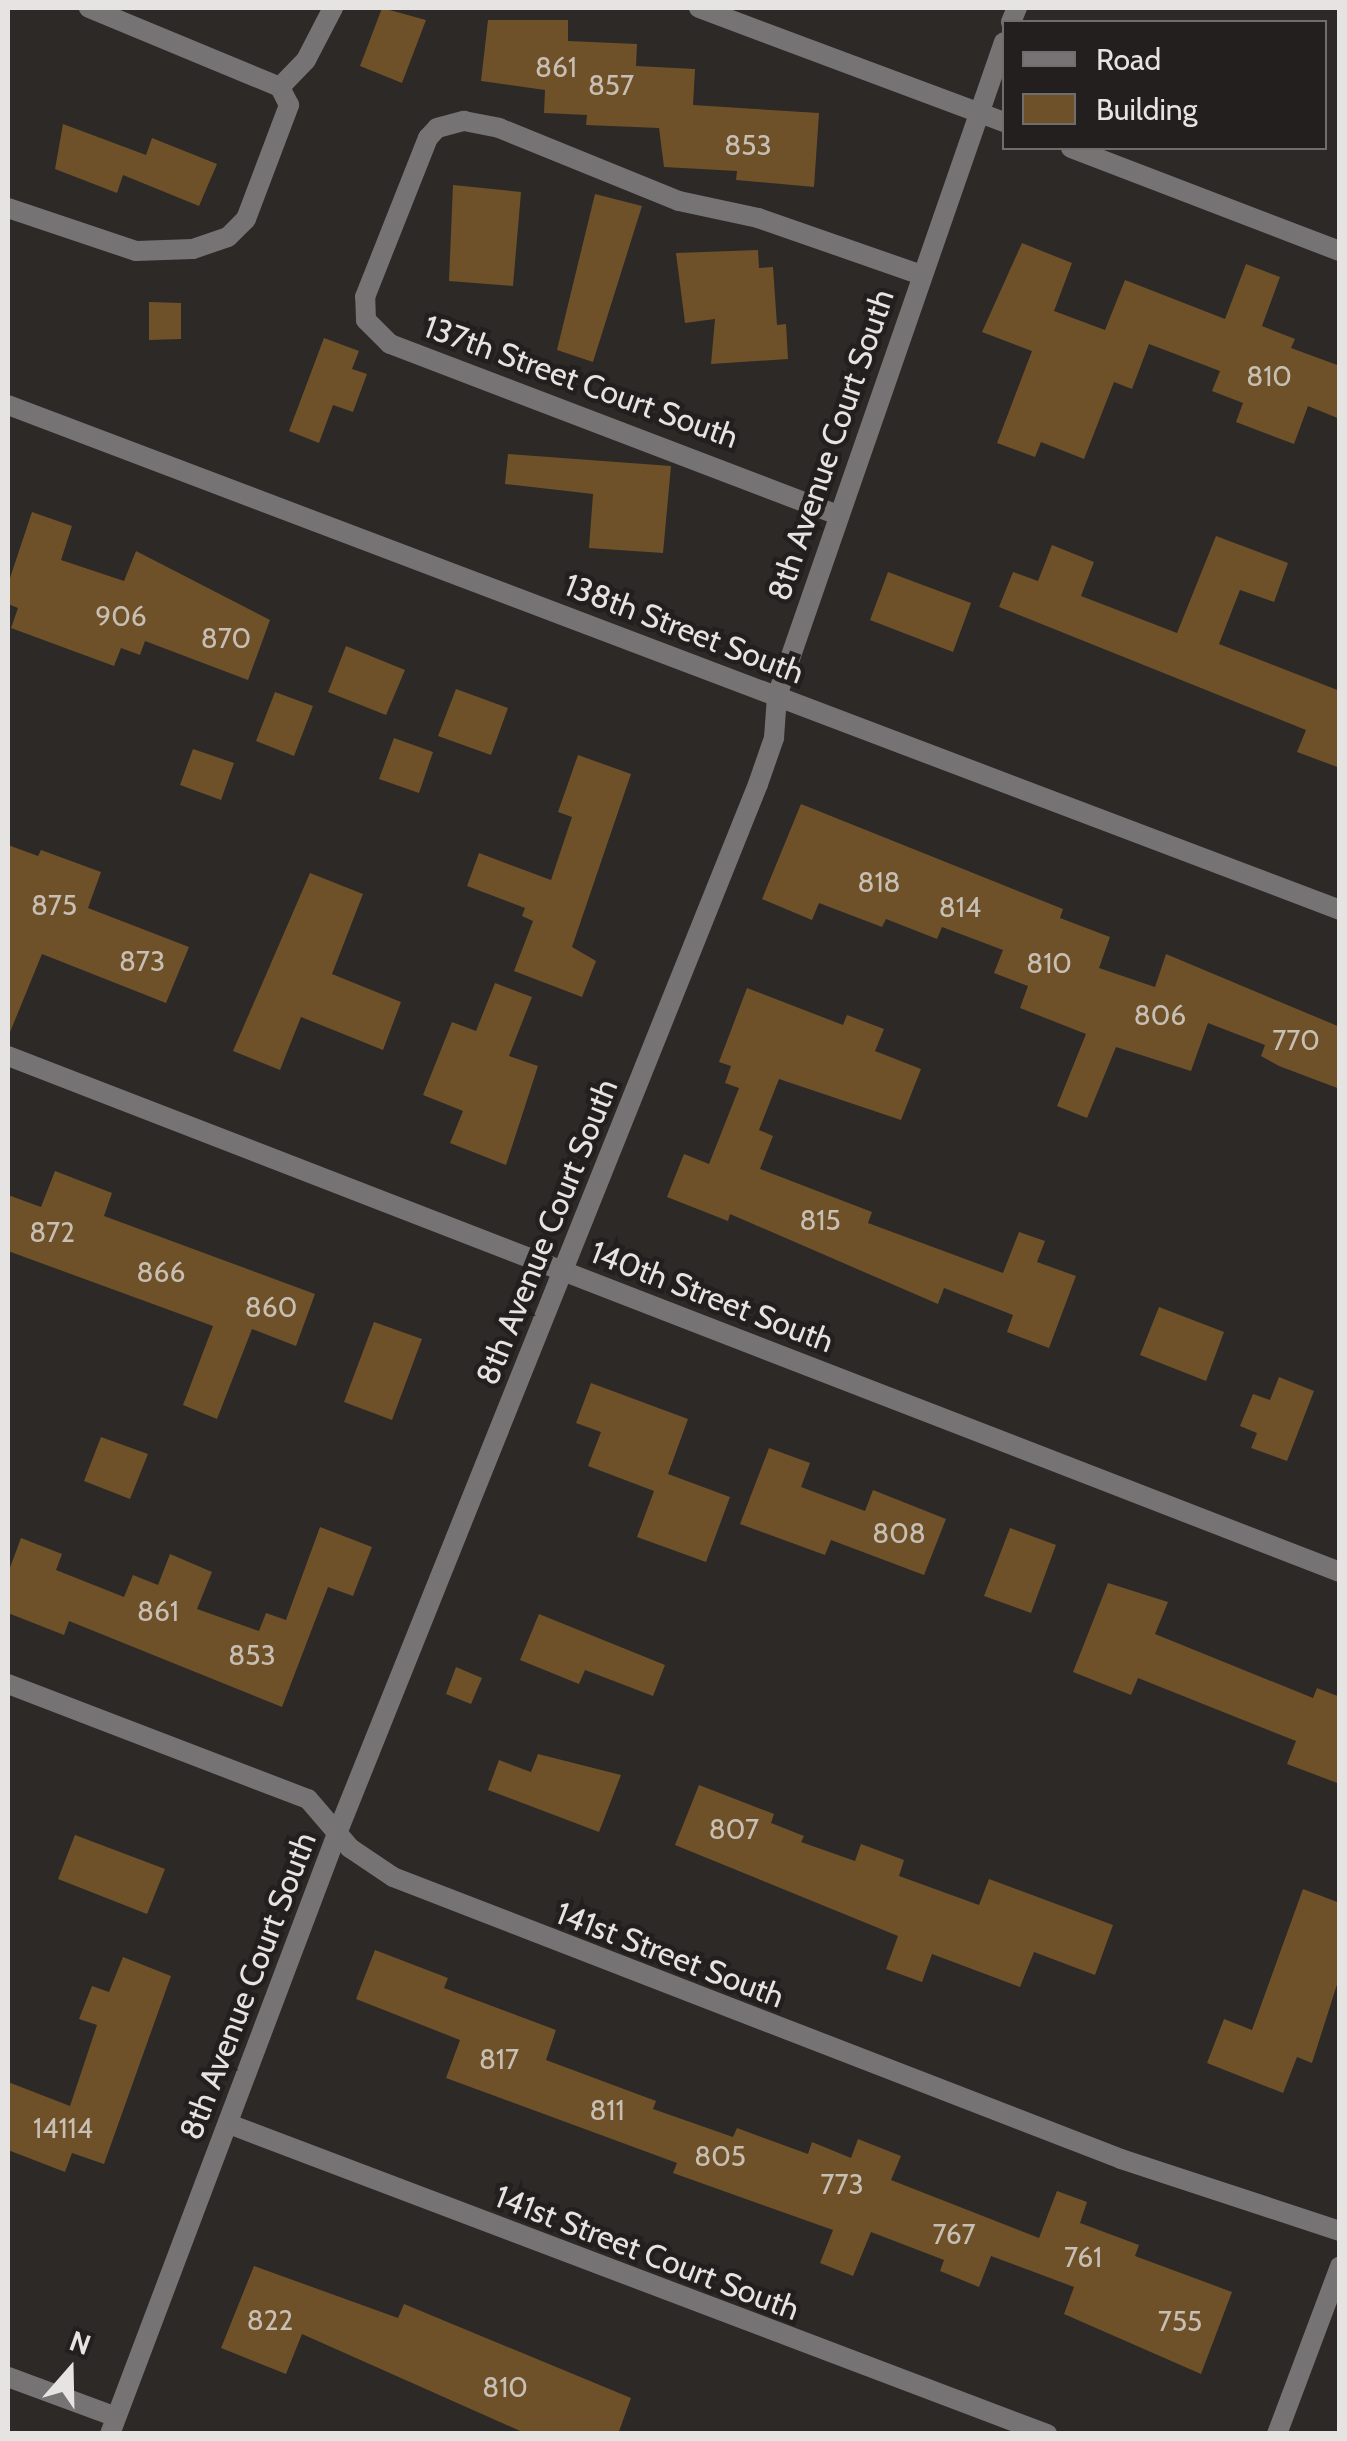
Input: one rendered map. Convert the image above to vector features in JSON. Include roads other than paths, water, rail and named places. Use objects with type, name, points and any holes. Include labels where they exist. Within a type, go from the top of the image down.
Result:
[{"type":"street","points":[[8,208],[136,251],[172,252],[228,237],[246,218],[279,137],[289,105],[280,87],[89,8]]},
{"type":"street","points":[[280,87],[306,60],[333,8]]},
{"type":"street","points":[[699,8],[1002,121]]},
{"type":"street","name":"8th Avenue Court South","points":[[113,2425],[338,1831],[758,784],[774,738],[776,696],[1002,48]]},
{"type":"street","name":"137th Street Court South","points":[[838,515],[390,344],[366,320],[365,297],[428,138],[437,128],[464,121],[499,128],[680,200],[758,218],[922,275]]},
{"type":"street","points":[[1077,150],[1340,251]]},
{"type":"street","name":"138th Street South","points":[[8,405],[1340,910]]},
{"type":"street","name":"140th Street South","points":[[8,1056],[1340,1572]]},
{"type":"street","name":"141st Street South","points":[[8,1684],[259,1776],[308,1799],[350,1848],[392,1877],[1121,2159],[1340,2231]]},
{"type":"street","name":"141st Street Court South","points":[[229,2124],[1047,2434]]},
{"type":"street","points":[[1277,2434],[1340,2266]]},
{"type":"street","points":[[8,2378],[113,2425]]}]
